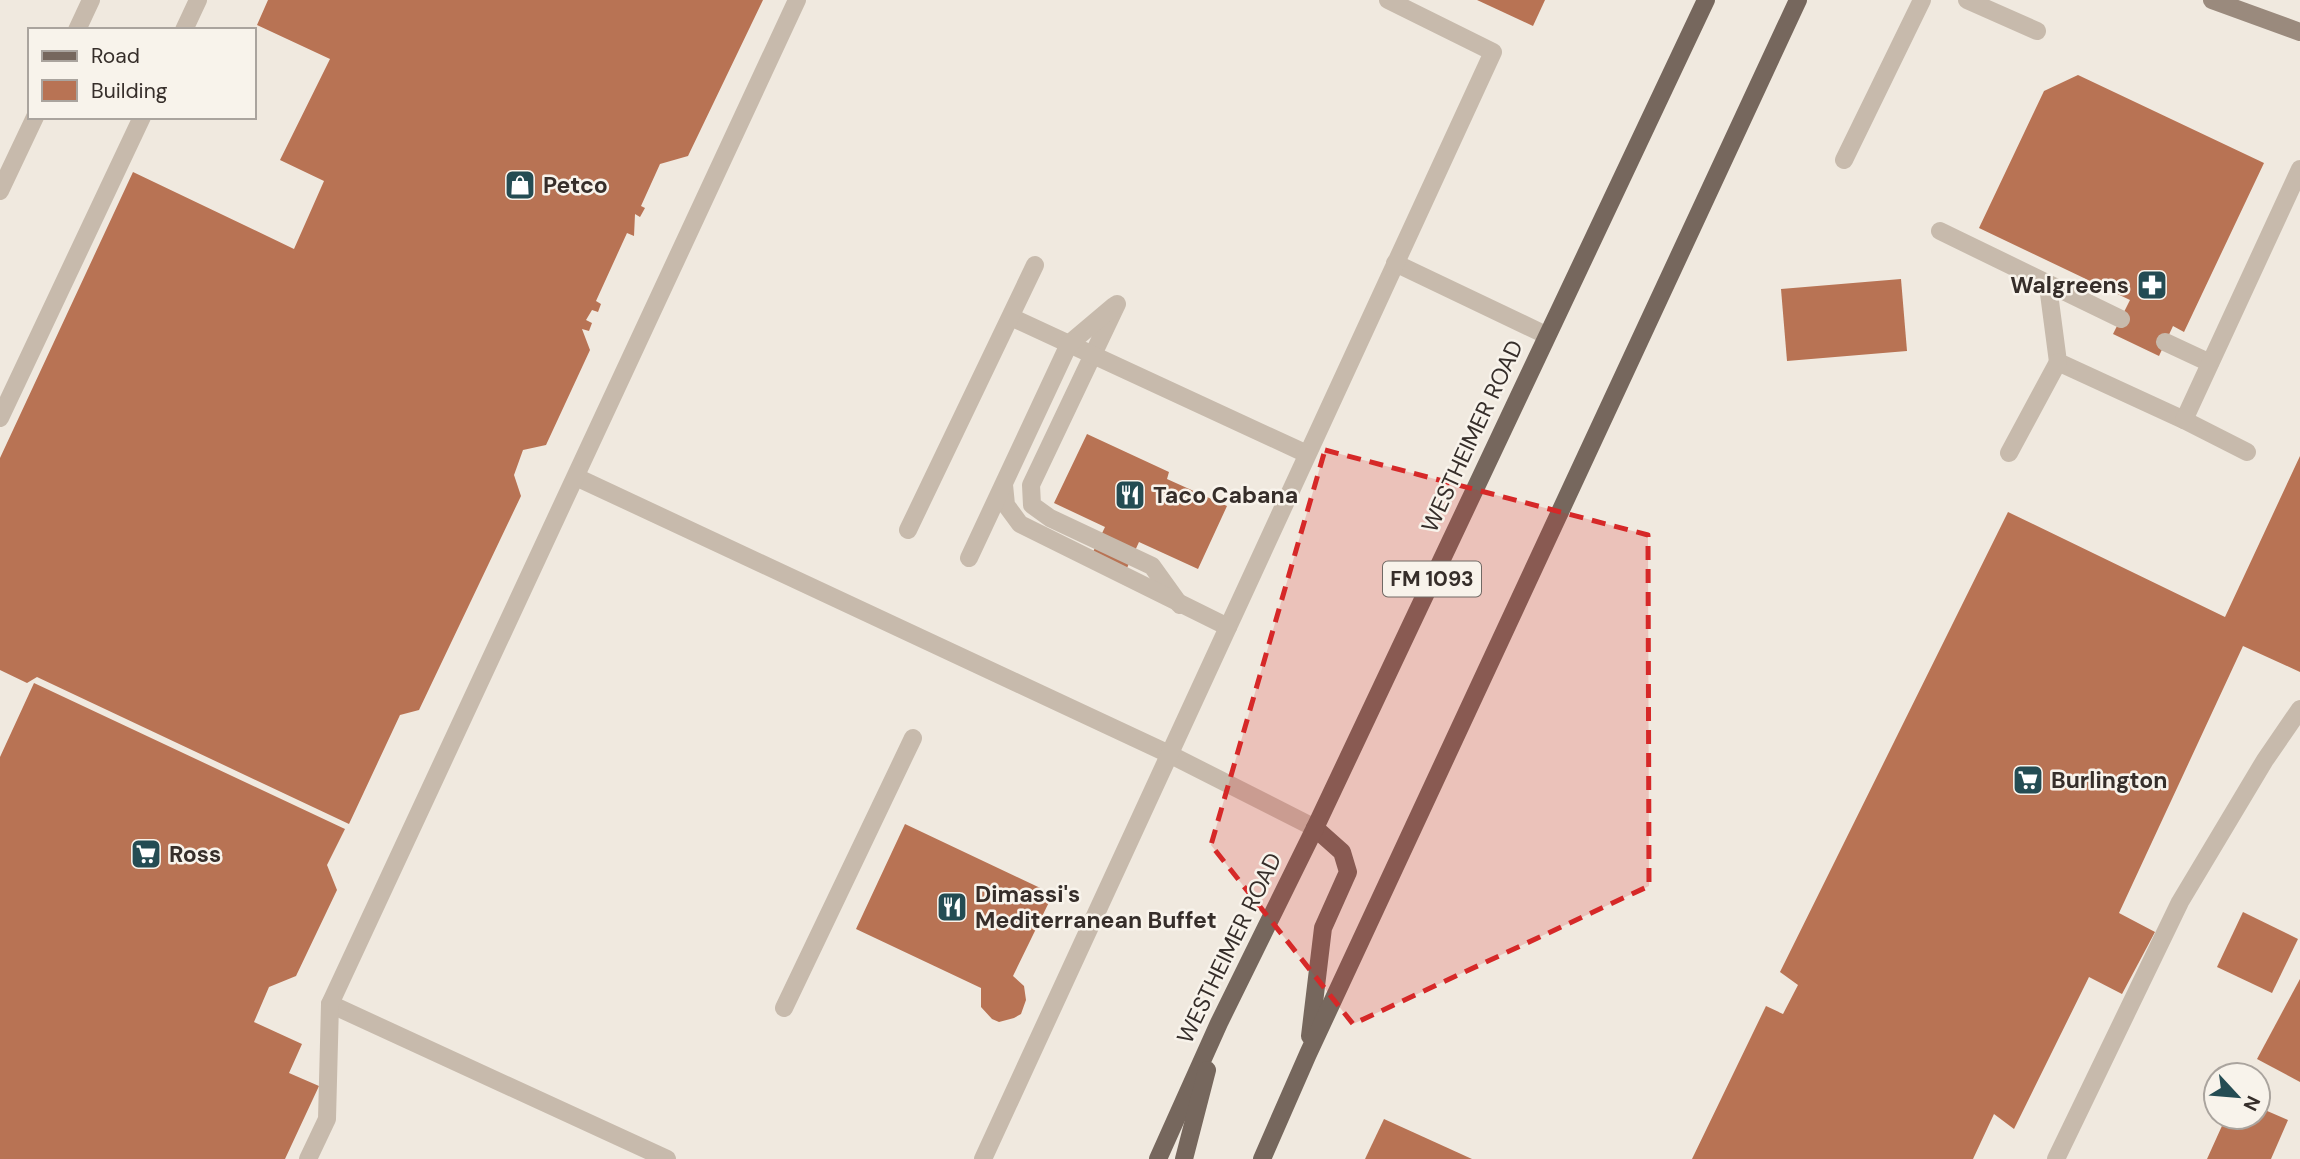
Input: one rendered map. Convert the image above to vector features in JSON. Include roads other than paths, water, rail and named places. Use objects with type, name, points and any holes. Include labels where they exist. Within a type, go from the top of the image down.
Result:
[{"type":"main road","name":"WESTHEIMER ROAD","points":[[1158,1159],[1219,1023],[1315,828],[1706,0]]},
{"type":"main road","points":[[1262,1159],[1308,1054],[1798,0]]},
{"type":"main road","points":[[2212,0],[2300,33]]},
{"type":"main road","points":[[1308,1054],[1323,928],[1348,873],[1342,852],[1315,828]]},
{"type":"main road","points":[[1184,1159],[1219,1023]]},
{"type":"lane","points":[[78,28],[91,0]]},
{"type":"lane","points":[[185,28],[198,0]]},
{"type":"lane","points":[[308,1159],[327,1119],[331,1004],[797,0]]},
{"type":"lane","points":[[983,1159],[1493,52],[1388,0]]},
{"type":"lane","points":[[1844,160],[1923,0]]},
{"type":"lane","points":[[1967,0],[2037,32]]},
{"type":"lane","points":[[0,191],[34,119]]},
{"type":"lane","points":[[0,418],[141,119]]},
{"type":"lane","points":[[2184,420],[2300,169]]},
{"type":"lane","points":[[1940,231],[2048,286],[2121,319]]},
{"type":"lane","points":[[1395,263],[1546,335]]},
{"type":"lane","points":[[908,530],[1035,265]]},
{"type":"lane","points":[[2009,453],[2058,362],[2048,286]]},
{"type":"lane","points":[[969,558],[1069,344],[1117,304],[1031,485],[1032,505],[1050,518],[1152,566],[1180,606]]},
{"type":"lane","points":[[1011,317],[1307,454]]},
{"type":"lane","points":[[2165,342],[2210,363]]},
{"type":"lane","points":[[2058,362],[2247,452]]},
{"type":"lane","points":[[576,477],[1169,754],[1315,828]]},
{"type":"lane","points":[[1005,481],[1006,505],[1020,524],[1180,606],[1228,627]]},
{"type":"lane","points":[[2056,1159],[2180,902],[2265,760],[2300,709]]},
{"type":"lane","points":[[784,1008],[914,738]]},
{"type":"lane","points":[[331,1004],[667,1159]]},
{"type":"place","name":"Petco","points":[[520,185]]},
{"type":"place","name":"Walgreens","points":[[2152,285]]},
{"type":"place","name":"Taco Cabana","points":[[1130,495]]},
{"type":"place","name":"Burlington","points":[[2028,780]]},
{"type":"place","name":"Ross","points":[[146,854]]},
{"type":"place","name":"Dimassi's Mediterranean Buffet","points":[[952,907]]}]
